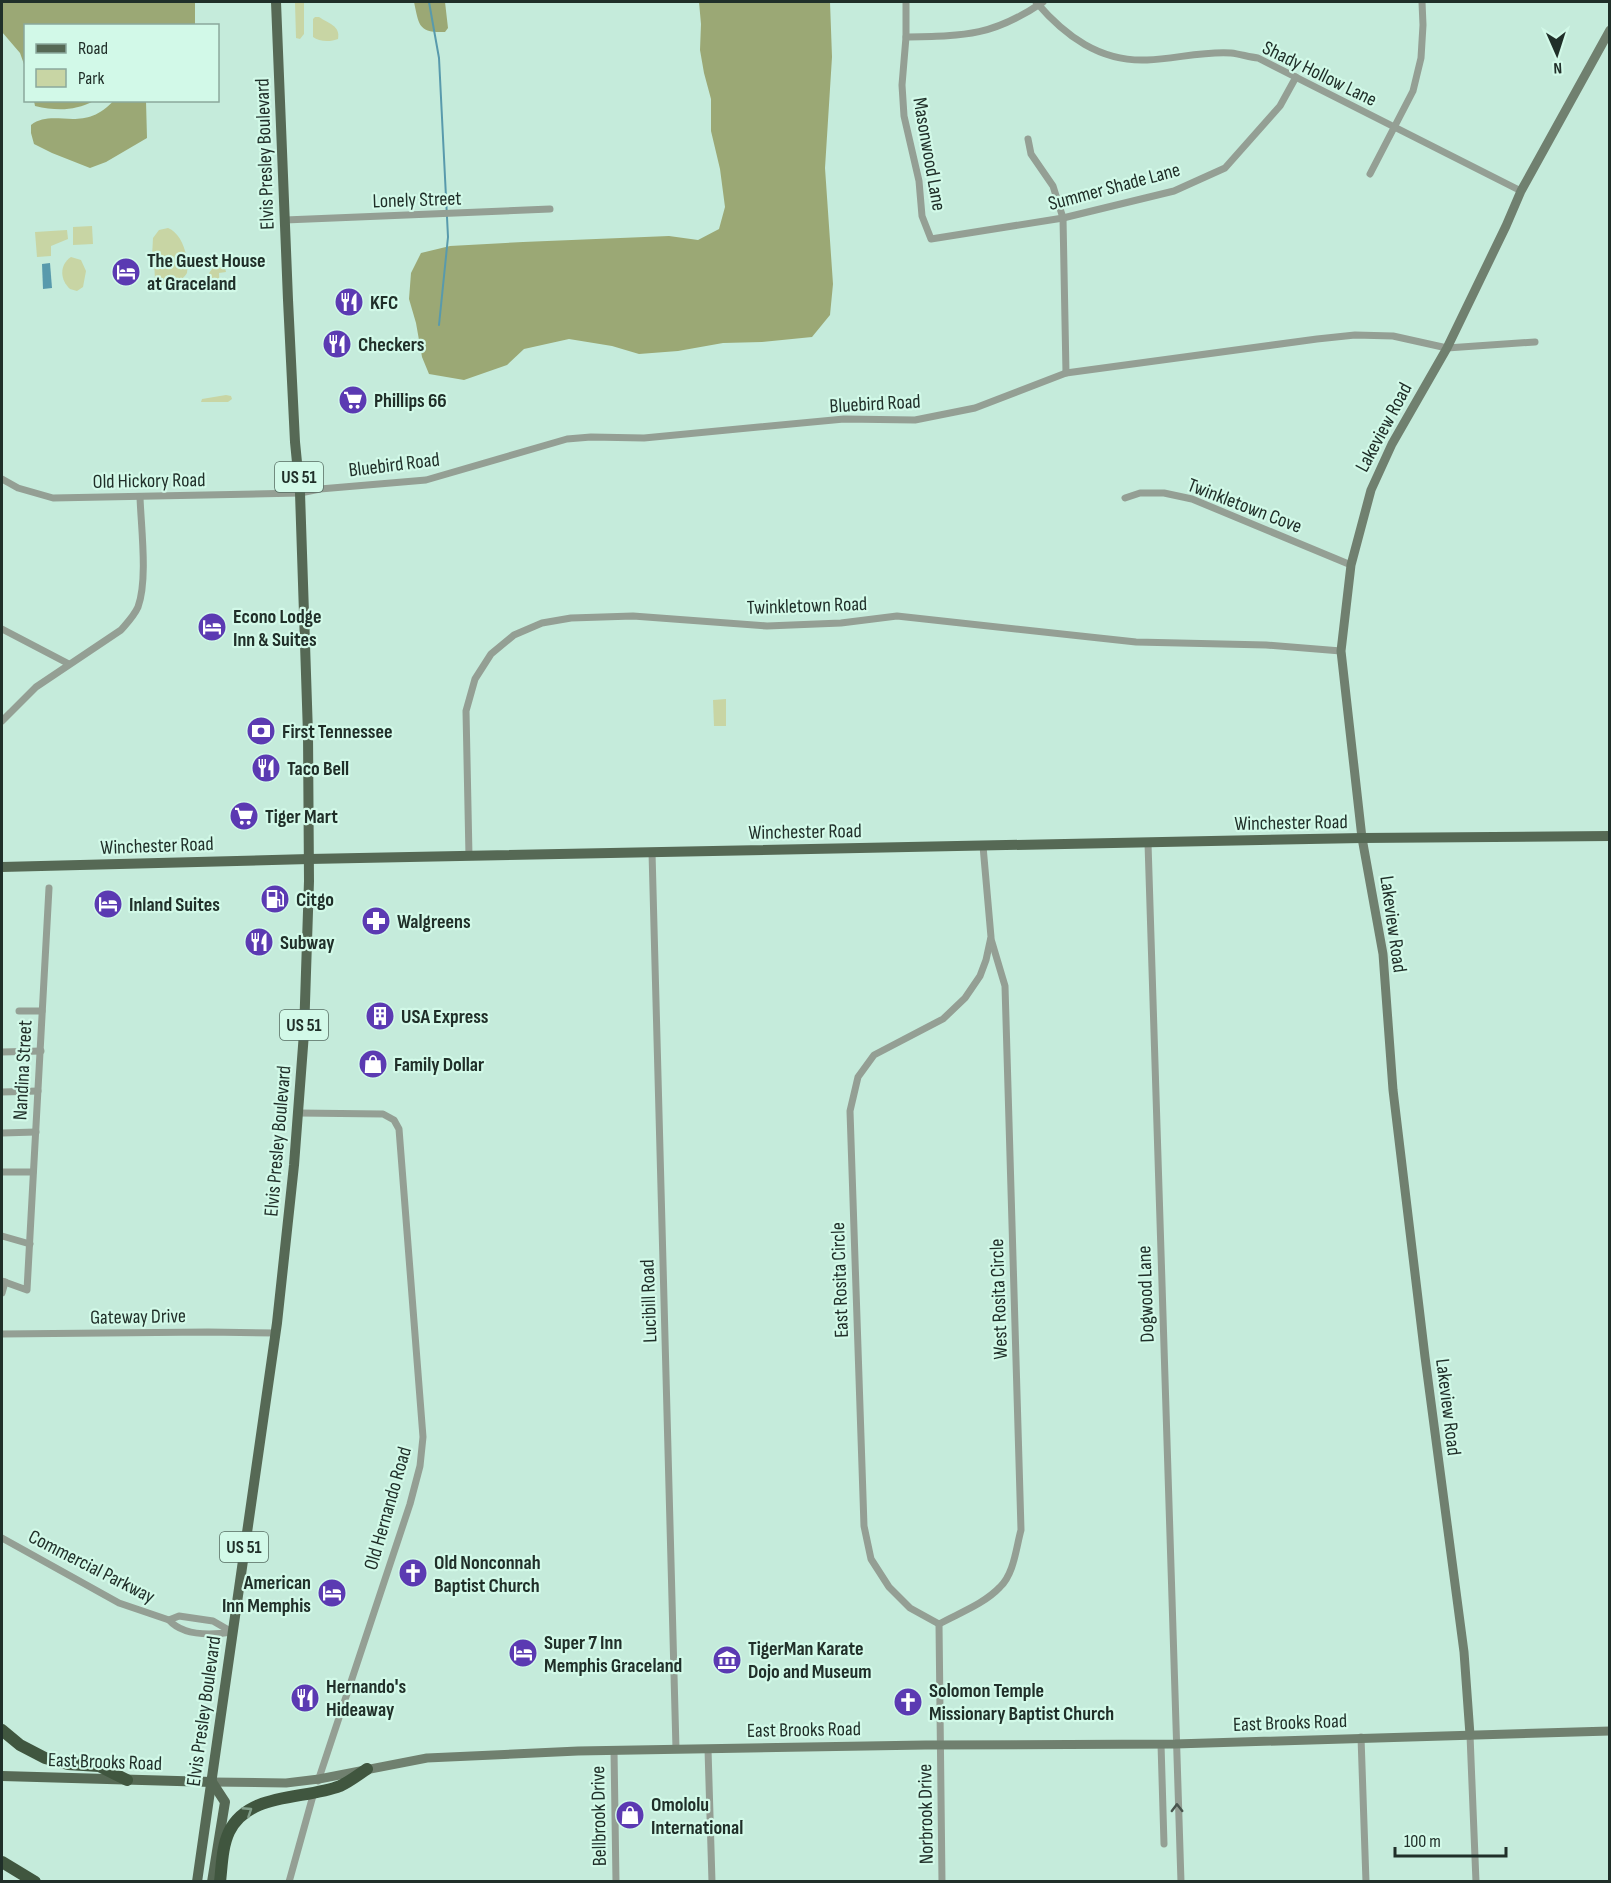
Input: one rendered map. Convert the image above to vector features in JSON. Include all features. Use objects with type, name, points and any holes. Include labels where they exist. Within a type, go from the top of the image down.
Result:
[{"type":"highway","points":[[2,1730],[20,1745],[45,1758],[68,1764],[99,1766],[127,1780]]},
{"type":"highway","points":[[220,1881],[226,1840],[240,1816],[257,1806],[339,1786],[367,1769]]},
{"type":"highway","points":[[2,1862],[35,1881]]},
{"type":"main road","name":"Elvis Presley Boulevard","points":[[197,1881],[275,1333],[298,1113],[304,1023],[309,859],[308,737],[300,493],[292,382],[276,2]]},
{"type":"main road","name":"Winchester Road","points":[[2,867],[1362,838],[1610,836]]},
{"type":"main road","name":"East Brooks Road","points":[[2,1776],[212,1782]]},
{"type":"main road","points":[[212,1782],[225,1802],[212,1881]]},
{"type":"street","name":"Masonwood Lane","points":[[906,2],[902,85],[904,116],[920,181],[922,216],[931,239]]},
{"type":"street","points":[[1370,174],[1413,91],[1420,57],[1423,25],[1422,2]]},
{"type":"street","points":[[906,37],[969,35],[996,29],[1040,3]]},
{"type":"street","name":"Shady Hollow Lane","points":[[1040,3],[1066,34],[1102,52],[1123,58],[1145,60],[1232,53],[1258,58],[1521,191]]},
{"type":"street","name":"Lakeview Road","points":[[1476,1881],[1464,1652],[1426,1368],[1393,1090],[1383,954],[1362,838],[1341,651],[1351,565],[1371,490],[1392,444],[1448,348],[1521,191],[1610,30]]},
{"type":"street","name":"Summer Shade Lane","points":[[931,239],[1063,218],[1174,191],[1225,168],[1280,106],[1296,77]]},
{"type":"street","points":[[1028,139],[1031,154],[1053,186],[1063,218],[1066,373]]},
{"type":"street","name":"Lonely Street","points":[[285,220],[550,209]]},
{"type":"street","name":"Bluebird Road","points":[[300,493],[320,489],[426,480],[567,439],[644,438],[844,419],[915,420],[975,408],[1066,373],[1355,335],[1393,336],[1448,348],[1535,342]]},
{"type":"street","name":"Old Hickory Road","points":[[2,479],[18,488],[53,498],[300,493]]},
{"type":"street","name":"Twinkletown Cove","points":[[1125,498],[1140,494],[1164,493],[1192,499],[1351,565]]},
{"type":"street","points":[[2,721],[36,687],[121,630],[137,608],[143,582],[140,497]]},
{"type":"street","name":"Twinkletown Road","points":[[469,856],[466,711],[475,679],[491,654],[514,635],[542,623],[571,618],[633,616],[767,626],[841,623],[897,616],[1136,642],[1266,645],[1341,651]]},
{"type":"street","points":[[2,629],[69,664]]},
{"type":"street","name":"Dogwood Lane","points":[[1148,843],[1181,1881]]},
{"type":"street","name":"East Rosita Circle","points":[[939,1624],[910,1608],[889,1587],[871,1560],[864,1526],[850,1111],[858,1077],[874,1054],[943,1019],[965,998],[980,976],[991,937],[983,846]]},
{"type":"street","name":"Lucibill Road","points":[[652,852],[676,1749]]},
{"type":"street","name":"Nandina Street","points":[[3,1281],[27,1290],[48,888]]},
{"type":"street","name":"West Rosita Circle","points":[[939,1624],[983,1600],[1001,1587],[1011,1569],[1021,1530],[1005,986],[991,937]]},
{"type":"street","points":[[19,1011],[42,1011]]},
{"type":"street","points":[[2,1052],[40,1051]]},
{"type":"street","points":[[2,1092],[38,1091]]},
{"type":"street","name":"Old Hernando Road","points":[[289,1881],[313,1793],[410,1504],[420,1466],[423,1437],[399,1129],[394,1120],[383,1114],[298,1113]]},
{"type":"street","points":[[2,1133],[36,1132]]},
{"type":"street","points":[[2,1172],[33,1172]]},
{"type":"street","points":[[2,1236],[30,1245]]},
{"type":"street","points":[[2,1293],[3,1281]]},
{"type":"street","name":"Gateway Drive","points":[[2,1334],[275,1333]]},
{"type":"street","name":"Commercial Parkway","points":[[2,1538],[119,1603],[169,1620],[176,1628],[215,1635],[232,1632]]},
{"type":"street","name":"Commercial Parkway","points":[[169,1620],[179,1616],[213,1621],[232,1632]]},
{"type":"street","points":[[939,1624],[940,1745]]},
{"type":"street","name":"East Brooks Road","points":[[212,1782],[286,1783],[319,1779],[414,1759],[614,1750],[1175,1744],[1610,1731]]},
{"type":"street","points":[[1361,1737],[1366,1881]]},
{"type":"street","points":[[1161,1744],[1164,1844]]},
{"type":"street","name":"Norbrook Drive","points":[[940,1745],[942,1881]]},
{"type":"street","points":[[708,1749],[712,1881]]},
{"type":"street","name":"Bellbrook Drive","points":[[614,1750],[616,1881]]},
{"type":"street","points":[[1161,1771],[1177,1770]]},
{"type":"green space","points":[[2,2],[195,2],[195,24],[24,24],[24,64],[20,53],[2,32]]},
{"type":"green space","points":[[295,2],[304,2],[304,34],[300,39],[296,38]]},
{"type":"green space","points":[[414,2],[445,2],[448,28],[445,32],[429,31],[421,26]]},
{"type":"green space","points":[[699,2],[830,2],[832,57],[825,168],[833,284],[830,315],[812,337],[723,343],[678,351],[639,354],[612,346],[569,339],[524,349],[507,365],[464,380],[429,374],[422,357],[409,299],[411,273],[421,253],[450,246],[523,242],[669,236],[698,240],[719,229],[725,207],[720,169],[711,131],[711,99],[700,50]]},
{"type":"green space","points":[[315,17],[319,17],[336,28],[338,39],[325,41],[313,37]]},
{"type":"green space","points":[[34,102],[92,102],[79,107],[58,109],[35,106]]},
{"type":"green space","points":[[112,102],[146,102],[147,138],[106,162],[90,168],[34,144],[31,125],[40,120],[81,119],[103,110]]},
{"type":"green space","points":[[92,226],[93,244],[73,245],[73,227]]},
{"type":"green space","points":[[168,228],[178,235],[184,247],[187,273],[177,281],[156,285],[153,282],[155,281],[154,258],[152,257],[153,238],[159,230]]},
{"type":"green space","points":[[67,230],[68,239],[51,246],[51,256],[37,257],[35,232]]},
{"type":"green space","points":[[71,257],[81,260],[86,271],[83,287],[77,291],[70,289],[62,273],[64,264]]},
{"type":"green space","points":[[221,264],[226,272],[219,273],[220,291],[211,292],[207,285],[208,274],[216,265]]},
{"type":"green space","points":[[231,396],[232,399],[228,402],[201,402],[202,399]]},
{"type":"green space","points":[[726,699],[726,726],[714,726],[713,700]]},
{"type":"water","points":[[50,263],[52,288],[43,289],[42,264]]},
{"type":"waterway","points":[[429,2],[439,58],[448,237],[439,325]]},
{"type":"place","name":"The Guest House at Graceland","points":[[126,272]]},
{"type":"place","name":"KFC","points":[[349,302]]},
{"type":"place","name":"Checkers","points":[[337,344]]},
{"type":"place","name":"Phillips 66","points":[[353,400]]},
{"type":"place","name":"Econo Lodge Inn & Suites","points":[[212,627]]},
{"type":"place","name":"First Tennessee","points":[[261,731]]},
{"type":"place","name":"Taco Bell","points":[[266,768]]},
{"type":"place","name":"Tiger Mart","points":[[244,816]]},
{"type":"place","name":"Citgo","points":[[275,899]]},
{"type":"place","name":"Inland Suites","points":[[108,904]]},
{"type":"place","name":"Walgreens","points":[[376,921]]},
{"type":"place","name":"Subway","points":[[259,942]]},
{"type":"place","name":"USA Express","points":[[380,1016]]},
{"type":"place","name":"Family Dollar","points":[[373,1064]]},
{"type":"place","name":"Old Nonconnah Baptist Church","points":[[413,1573]]},
{"type":"place","name":"American Inn Memphis","points":[[332,1593]]},
{"type":"place","name":"Super 7 Inn Memphis Graceland","points":[[523,1653]]},
{"type":"place","name":"TigerMan Karate Dojo and Museum","points":[[727,1660]]},
{"type":"place","name":"Hernando's Hideaway","points":[[305,1698]]},
{"type":"place","name":"Solomon Temple Missionary Baptist Church","points":[[908,1702]]},
{"type":"place","name":"Omololu International","points":[[630,1815]]}]
